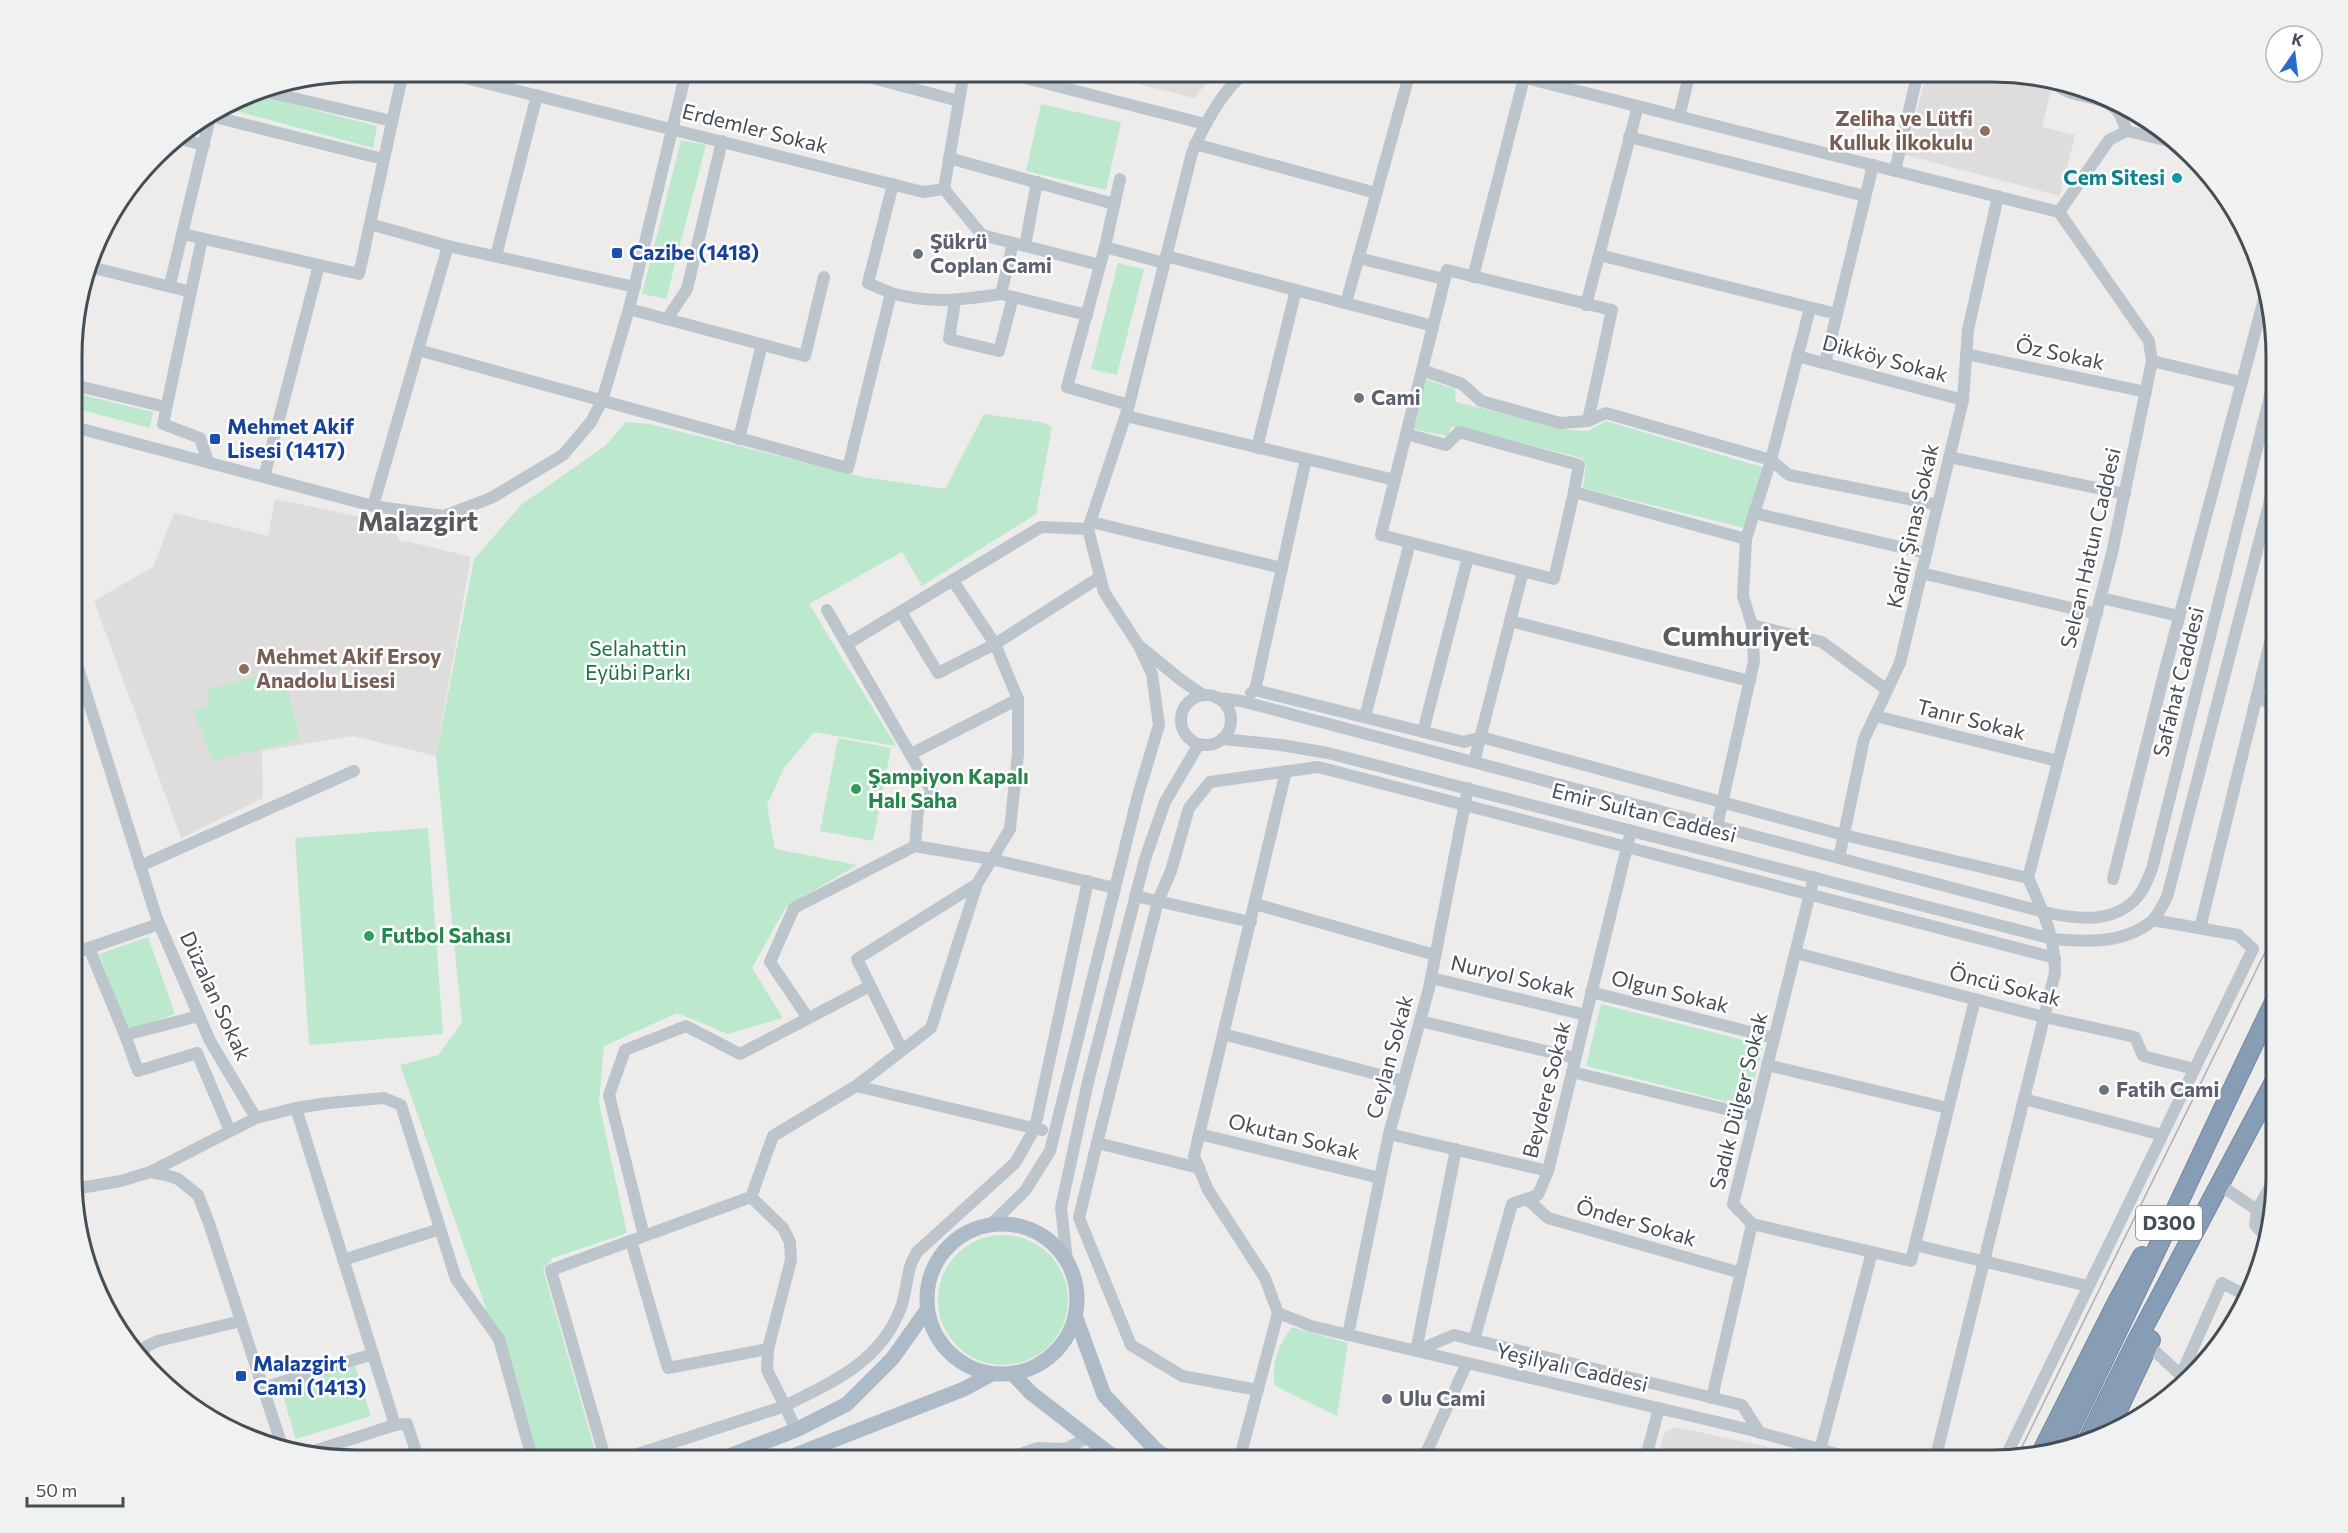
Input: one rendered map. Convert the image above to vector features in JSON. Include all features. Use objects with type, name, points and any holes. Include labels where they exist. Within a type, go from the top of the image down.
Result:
[{"type":"highway","name":"D300","points":[[2064,1441],[2124,1322],[2187,1183],[2266,1019]]},
{"type":"highway","name":"D300","points":[[2092,1432],[2266,1097]]},
{"type":"highway","points":[[2045,1445],[2116,1302],[2187,1183]]},
{"type":"highway","points":[[2112,1423],[2167,1299],[2174,1270]]},
{"type":"main road","points":[[991,1224],[1013,1224],[1034,1231],[1053,1243],[1067,1260],[1075,1278],[1078,1298],[1076,1318],[1067,1338],[1053,1355],[1035,1368],[1013,1374],[992,1374],[973,1369],[956,1359],[942,1346],[932,1329],[927,1310],[927,1286],[934,1264],[949,1245],[968,1231],[991,1224]]},
{"type":"main road","points":[[744,1450],[796,1430],[847,1404],[892,1359],[927,1310]]},
{"type":"main road","points":[[1076,1318],[1104,1395],[1156,1450]]},
{"type":"main road","points":[[808,1450],[964,1389],[992,1374]]},
{"type":"main road","points":[[1013,1374],[1031,1393],[1105,1450]]},
{"type":"street","points":[[183,234],[358,274],[401,82]]},
{"type":"street","name":"Erdemler Sokak","points":[[501,82],[537,95],[923,192],[944,189]]},
{"type":"street","points":[[82,429],[373,506],[444,516],[491,498],[563,456],[591,422],[602,401],[635,287],[684,82]]},
{"type":"street","points":[[904,82],[959,101]]},
{"type":"street","points":[[962,82],[944,189],[982,236],[1100,265]]},
{"type":"street","points":[[1041,82],[1205,124]]},
{"type":"street","points":[[991,1224],[1025,1191],[1050,1150],[1115,888],[1159,725],[1152,674],[1139,646],[1104,591],[1090,526],[1128,411],[1196,144],[1219,102],[1238,82]]},
{"type":"street","points":[[1346,303],[1407,82]]},
{"type":"street","points":[[1473,277],[1523,82]]},
{"type":"street","points":[[1540,82],[2059,212],[2109,140],[2127,130],[2156,138]]},
{"type":"street","points":[[1679,117],[1688,82]]},
{"type":"street","points":[[1895,171],[1916,82]]},
{"type":"street","points":[[277,94],[392,121]]},
{"type":"street","points":[[496,256],[537,95]]},
{"type":"street","points":[[1586,305],[1638,106]]},
{"type":"street","points":[[2119,114],[2127,130]]},
{"type":"street","points":[[219,119],[383,159]]},
{"type":"street","points":[[170,285],[209,126]]},
{"type":"street","points":[[1629,137],[1865,196]]},
{"type":"street","points":[[188,141],[204,145]]},
{"type":"street","points":[[667,319],[687,290],[722,141]]},
{"type":"street","points":[[1196,144],[1376,193]]},
{"type":"street","points":[[949,158],[1114,204]]},
{"type":"street","points":[[1825,363],[1873,165]]},
{"type":"street","points":[[1120,179],[1105,247],[1067,387],[1128,411],[1257,447],[1395,480]]},
{"type":"street","points":[[955,301],[949,339],[999,351],[1007,296],[1019,244],[1038,182]]},
{"type":"street","points":[[893,184],[868,283],[915,300],[955,301],[1007,296],[1087,315]]},
{"type":"street","name":"Kadir Şinas Sokak","points":[[1839,858],[1864,739],[1900,663],[1938,505],[1963,400],[1968,330],[1998,196]]},
{"type":"street","name":"Selcan Hatun Caddesi","points":[[2028,878],[2101,598],[2152,361],[2149,341],[2059,212]]},
{"type":"street","points":[[370,224],[448,246],[635,287]]},
{"type":"street","points":[[202,239],[163,424],[201,438],[208,462]]},
{"type":"street","points":[[373,506],[448,246]]},
{"type":"street","points":[[1105,247],[1296,290],[1433,326]]},
{"type":"street","points":[[1599,255],[1837,314]]},
{"type":"street","points":[[1358,258],[1444,279]]},
{"type":"street","points":[[264,477],[319,265]]},
{"type":"street","points":[[97,269],[191,292]]},
{"type":"street","points":[[1406,434],[1446,445],[1459,432],[1580,465],[1554,579],[1381,535],[1444,279],[1447,270],[1612,310],[1588,421]]},
{"type":"street","points":[[629,309],[806,356],[824,277]]},
{"type":"street","points":[[1257,447],[1296,290]]},
{"type":"street","points":[[418,351],[848,468],[891,293]]},
{"type":"street","points":[[1717,826],[1754,661],[1752,625],[1743,596],[1746,539],[1771,460],[1810,308]]},
{"type":"street","points":[[2113,879],[2261,309]]},
{"type":"street","points":[[739,439],[762,344]]},
{"type":"street","name":"Öz Sokak","points":[[1966,354],[2146,392]]},
{"type":"street","name":"Dikköy Sokak","points":[[1797,356],[1963,400]]},
{"type":"street","points":[[2152,361],[2241,382]]},
{"type":"street","points":[[1422,370],[1462,384],[1481,401],[1560,423],[1588,421],[1606,413],[1771,460],[1789,475],[1938,505]]},
{"type":"street","points":[[82,387],[166,407]]},
{"type":"street","name":"Safahat Caddesi","points":[[2044,912],[2074,919],[2103,917],[2127,908],[2142,891],[2152,869],[2266,412]]},
{"type":"street","points":[[1949,457],[2124,494]]},
{"type":"street","points":[[1241,701],[1255,690],[1306,459]]},
{"type":"street","points":[[1574,492],[1746,539]]},
{"type":"street","points":[[1754,513],[1926,553]]},
{"type":"street","name":"Safahat Caddesi","points":[[2053,939],[2086,942],[2109,940],[2131,933],[2152,920],[2168,897],[2266,516]]},
{"type":"street","points":[[848,644],[1041,527],[1090,526],[1282,568]]},
{"type":"street","points":[[1365,717],[1410,542]]},
{"type":"street","points":[[1423,732],[1468,557]]},
{"type":"street","points":[[1474,762],[1523,571]]},
{"type":"street","points":[[1921,573],[2097,614]]},
{"type":"street","points":[[901,612],[938,673],[995,644],[1100,577]]},
{"type":"street","points":[[751,1197],[773,1136],[856,1086],[931,1028],[977,884],[1010,829],[1018,754],[1018,699],[995,644],[952,581]]},
{"type":"street","points":[[2101,598],[2180,615]]},
{"type":"street","points":[[827,610],[932,792],[918,809],[915,846]]},
{"type":"street","points":[[1510,621],[1750,681]]},
{"type":"street","points":[[1752,625],[1822,642],[1887,690]]},
{"type":"street","points":[[1139,646],[1203,695],[1219,698],[1225,703],[1231,717],[1231,725],[1223,739],[1208,745],[1199,744],[1185,735],[1181,727],[1183,709]]},
{"type":"street","points":[[2200,928],[2266,658]]},
{"type":"street","name":"Düzalan Sokak","points":[[82,681],[159,924],[210,1041],[256,1118]]},
{"type":"street","points":[[1255,690],[1464,742],[1481,737],[1844,835],[2028,878],[2044,912],[2053,939],[2055,973],[1937,1450]]},
{"type":"street","points":[[1159,725],[1183,709],[1195,697],[1203,695]]},
{"type":"street","name":"Emir Sultan Caddesi","points":[[1219,698],[1241,701],[2044,912]]},
{"type":"street","points":[[2256,698],[2266,701]]},
{"type":"street","points":[[910,754],[1018,699]]},
{"type":"street","name":"Tanır Sokak","points":[[1875,716],[2058,761]]},
{"type":"street","name":"Emir Sultan Caddesi","points":[[1223,739],[1328,753],[2053,939]]},
{"type":"street","points":[[1067,1260],[1061,1208],[1088,1082],[1135,896],[1165,802],[1199,744]]},
{"type":"street","points":[[1258,1390],[1182,1376],[1131,1345],[1079,1218],[1158,901],[1172,871],[1189,808],[1210,782],[1318,767],[2055,958]]},
{"type":"street","points":[[140,866],[354,771]]},
{"type":"street","points":[[1242,1450],[1278,1313],[1264,1278],[1208,1190],[1194,1156],[1286,771]]},
{"type":"street","name":"Ceylan Sokak","points":[[1348,1335],[1389,1134],[1431,978],[1468,789]]},
{"type":"street","name":"Beydere Sokak","points":[[1474,1340],[1512,1204],[1538,1196],[1548,1171],[1631,831]]},
{"type":"street","points":[[808,1018],[770,962],[794,908],[915,846],[992,859],[1115,888]]},
{"type":"street","name":"Sadık Dülger Sokak","points":[[1752,1224],[1733,1204],[1814,878]]},
{"type":"street","points":[[650,1450],[785,1407],[854,1370],[888,1334],[901,1308],[909,1266],[917,1252],[1015,1163],[1035,1128],[1088,881]]},
{"type":"street","points":[[902,1050],[857,958],[977,884]]},
{"type":"street","points":[[1135,896],[1251,922]]},
{"type":"street","points":[[1255,904],[1435,955]]},
{"type":"street","points":[[2009,1450],[2253,949],[2238,935],[2152,920]]},
{"type":"street","points":[[82,950],[159,924]]},
{"type":"street","points":[[89,948],[138,1071],[197,1053],[230,1131]]},
{"type":"street","name":"Öncü Sokak","points":[[1796,952],[2044,1017],[2135,1037],[2144,1056],[2194,1069]]},
{"type":"street","name":"Nuryol Sokak","points":[[1431,978],[1586,1015]]},
{"type":"street","points":[[644,1236],[609,1095],[626,1050],[686,1026],[740,1053],[870,986]]},
{"type":"street","name":"Olgun Sokak","points":[[1591,992],[1774,1038]]},
{"type":"street","points":[[1712,1398],[1752,1224],[1911,1261],[1975,999]]},
{"type":"street","points":[[125,1035],[199,1016]]},
{"type":"street","points":[[1420,1021],[1575,1058]]},
{"type":"street","points":[[1223,1034],[1403,1081]]},
{"type":"street","points":[[1767,1065],[1948,1107]]},
{"type":"street","points":[[1572,1072],[1754,1116]]},
{"type":"street","points":[[856,1086],[1054,1132]]},
{"type":"street","points":[[83,1187],[121,1181],[150,1172],[256,1118],[296,1108],[384,1098],[401,1105],[456,1279],[499,1339],[530,1450]]},
{"type":"street","points":[[2024,1099],[2162,1135]]},
{"type":"street","points":[[296,1108],[395,1425]]},
{"type":"street","name":"Okutan Sokak","points":[[1199,1134],[1380,1178]]},
{"type":"street","points":[[1389,1134],[1548,1171]]},
{"type":"street","points":[[1097,1143],[1199,1168]]},
{"type":"street","points":[[1416,1351],[1456,1149]]},
{"type":"street","points":[[150,1172],[178,1179],[198,1196],[242,1321],[280,1439]]},
{"type":"street","points":[[2220,1185],[2257,1210]]},
{"type":"street","points":[[2260,1230],[2255,1225],[2257,1210],[2265,1196]]},
{"type":"street","points":[[603,1450],[551,1270],[751,1197]]},
{"type":"street","points":[[751,1197],[783,1228],[790,1242],[791,1260],[768,1349],[767,1370],[796,1430]]},
{"type":"street","name":"Önder Sokak","points":[[1527,1199],[1548,1218],[1741,1273]]},
{"type":"street","points":[[343,1260],[440,1229]]},
{"type":"street","points":[[631,1241],[668,1368],[768,1349]]},
{"type":"street","points":[[1915,1245],[2088,1286]]},
{"type":"street","points":[[1820,1450],[1872,1252]]},
{"type":"street","points":[[2184,1371],[2222,1283],[2240,1292]]},
{"type":"street","name":"Yeşilyalı Caddesi","points":[[1278,1313],[1311,1326],[1659,1408],[1820,1450]]},
{"type":"street","points":[[144,1350],[158,1341],[242,1321]]},
{"type":"street","points":[[1416,1351],[1454,1335],[1742,1405],[1760,1433]]},
{"type":"street","points":[[2148,1345],[2180,1375]]},
{"type":"street","points":[[263,1388],[373,1354]]},
{"type":"street","points":[[1428,1450],[1467,1363]]},
{"type":"street","points":[[1648,1450],[1659,1408]]},
{"type":"street","points":[[323,1448],[395,1425],[407,1424],[415,1450]]},
{"type":"street","points":[[1032,1450],[1038,1448],[1065,1449],[1089,1437]]},
{"type":"shaded area","points":[[1131,82],[1208,82],[1194,98]]},
{"type":"shaded area","name":"Zeliha ve Lütfi Kulluk İlkokulu","points":[[1924,82],[2010,83],[2051,89],[2042,127],[2075,135],[2060,196],[1905,155]]},
{"type":"shaded area","name":"Mehmet Akif Ersoy Anadolu Lisesi","points":[[275,499],[386,522],[402,543],[406,541],[471,557],[436,756],[353,736],[262,751],[263,798],[181,838],[94,601],[153,567],[174,513],[268,536]]},
{"type":"shaded area","points":[[1675,1427],[1782,1450],[1660,1450],[1664,1433]]},
{"type":"green space","points":[[267,98],[377,126],[373,148],[235,111]]},
{"type":"green space","points":[[1041,104],[1121,122],[1106,190],[1026,171]]},
{"type":"green space","points":[[681,140],[706,145],[666,299],[642,294]]},
{"type":"green space","points":[[1118,263],[1144,269],[1117,375],[1091,369]]},
{"type":"green space","points":[[1424,379],[1455,389],[1456,402],[1570,430],[1588,431],[1606,421],[1762,467],[1744,528],[1583,488],[1586,463],[1582,458],[1458,427],[1451,427],[1448,436],[1412,429]]},
{"type":"green space","points":[[82,395],[153,412],[150,428],[82,410]]},
{"type":"green space","name":"Selahattin Eyübi Parkı","points":[[984,414],[1041,422],[1052,427],[1036,514],[922,586],[902,552],[809,604],[896,746],[814,732],[784,768],[767,805],[775,849],[857,865],[786,907],[752,968],[783,1018],[728,1034],[677,1013],[604,1046],[599,1103],[627,1233],[553,1258],[543,1269],[595,1450],[536,1450],[400,1065],[438,1055],[462,1023],[436,756],[474,559],[522,504],[605,446],[626,422],[650,424],[863,477],[945,489]]},
{"type":"green space","points":[[268,673],[278,687],[287,686],[300,740],[212,761],[194,711],[209,704],[208,689]]},
{"type":"green space","name":"Şampiyon Kapalı Halı Saha","points":[[838,738],[891,748],[873,841],[820,831]]},
{"type":"green space","name":"Futbol Sahası","points":[[428,828],[443,1034],[309,1045],[295,838]]},
{"type":"green space","points":[[148,937],[175,1014],[127,1031],[99,954]]},
{"type":"green space","points":[[1601,1004],[1763,1045],[1748,1107],[1586,1066]]},
{"type":"green space","points":[[1003,1235],[1028,1240],[1049,1254],[1063,1275],[1068,1300],[1063,1325],[1049,1346],[1028,1360],[1003,1365],[978,1360],[957,1346],[943,1325],[938,1300],[943,1275],[957,1254],[978,1240]]},
{"type":"green space","points":[[1292,1327],[1348,1343],[1337,1416],[1275,1386],[1274,1370],[1277,1355]]},
{"type":"green space","points":[[355,1366],[371,1416],[296,1439],[281,1389]]},
{"type":"tram line","points":[[2021,1449],[2266,950]]},
{"type":"place","name":"Zeliha ve Lütfi Kulluk İlkokulu","points":[[1985,131]]},
{"type":"place","name":"Cem Sitesi","points":[[2177,178]]},
{"type":"place","name":"Cazibe (1418)","points":[[617,253]]},
{"type":"place","name":"Şükrü Coplan Cami","points":[[918,254]]},
{"type":"place","name":"Cami","points":[[1359,398]]},
{"type":"place","name":"Mehmet Akif Lisesi (1417)","points":[[215,439]]},
{"type":"place","name":"Mehmet Akif Ersoy Anadolu Lisesi","points":[[244,669]]},
{"type":"place","name":"Şampiyon Kapalı Halı Saha","points":[[856,789]]},
{"type":"place","name":"Futbol Sahası","points":[[369,936]]},
{"type":"place","name":"Fatih Cami","points":[[2104,1090]]},
{"type":"place","name":"Malazgirt Cami (1413)","points":[[241,1376]]},
{"type":"place","name":"Ulu Cami","points":[[1387,1399]]},
{"type":"district","name":"Malazgirt","points":[[418,522]]},
{"type":"district","name":"Cumhuriyet","points":[[1736,637]]}]
